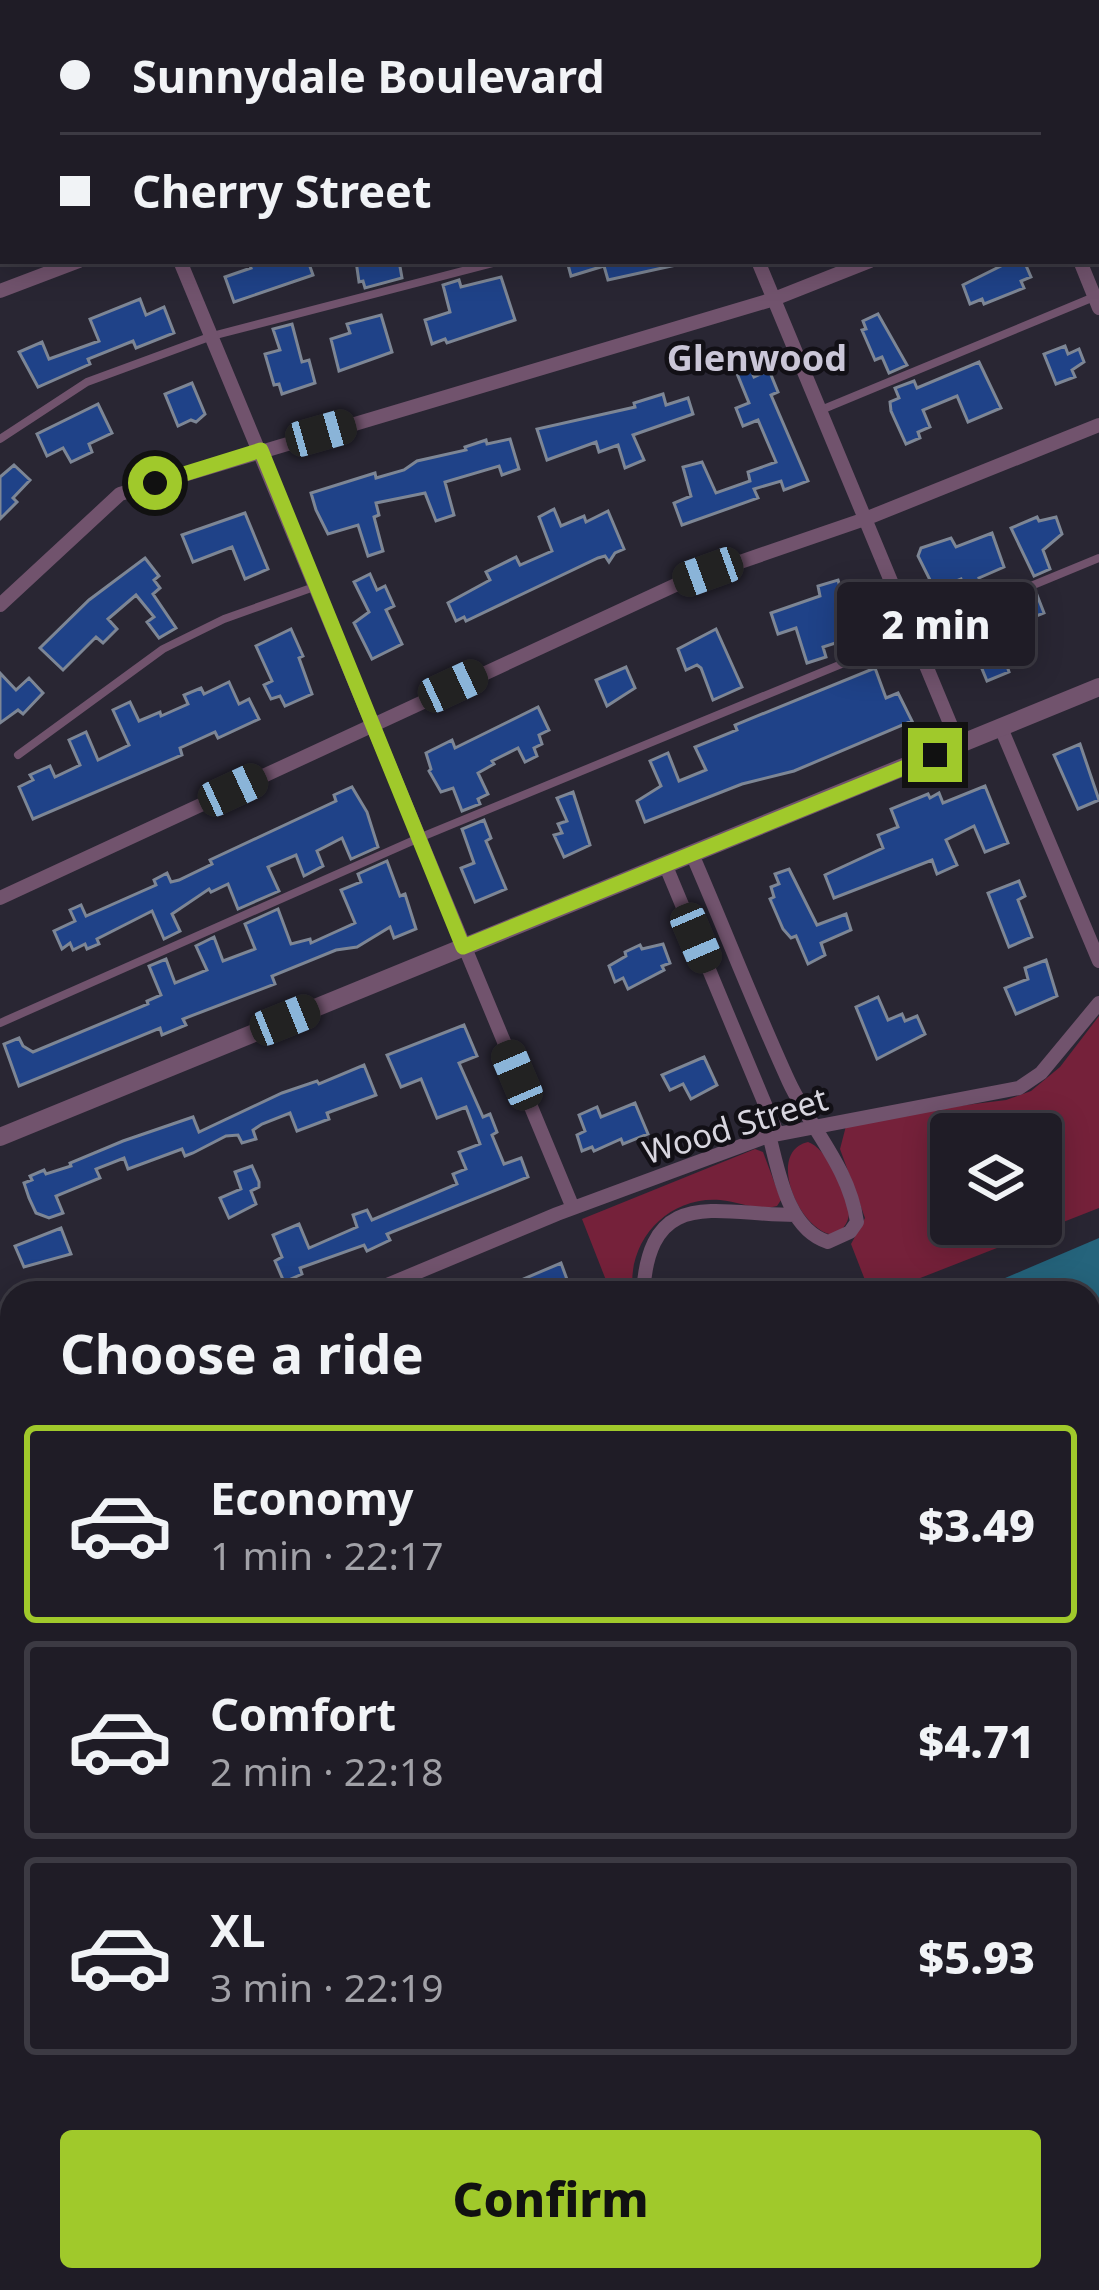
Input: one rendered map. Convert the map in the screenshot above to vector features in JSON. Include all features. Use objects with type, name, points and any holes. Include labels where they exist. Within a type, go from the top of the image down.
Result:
[{"type":"street","points":[[0,291],[71,264]]},
{"type":"street","points":[[181,264],[572,1208]]},
{"type":"street","points":[[759,264],[959,746]]},
{"type":"street","points":[[0,605],[120,494],[773,298],[862,264]]},
{"type":"street","points":[[1081,264],[1097,302]]},
{"type":"street","points":[[0,898],[682,582],[866,519],[1099,425]]},
{"type":"street","points":[[0,1137],[1099,687]]},
{"type":"street","points":[[1001,728],[1098,959]]},
{"type":"street","points":[[665,864],[773,1134],[796,1215],[813,1237],[828,1242],[850,1232],[857,1222],[847,1183],[790,1084],[692,854]]},
{"type":"street","name":"Wood Street","points":[[397,1281],[572,1208],[773,1134],[1019,1088],[1041,1073],[1099,1003]]},
{"type":"street","points":[[645,1281],[659,1232],[681,1214],[710,1210],[796,1215]]},
{"type":"lane","points":[[0,439],[87,382],[212,336],[489,264]]},
{"type":"lane","points":[[820,411],[1097,302]]},
{"type":"lane","points":[[0,1023],[419,838],[1099,558]]},
{"type":"lane","points":[[18,755],[164,649],[224,619],[316,586]]},
{"type":"shaded area","points":[[1099,1016],[1099,1208],[1062,1222],[1062,1113],[930,1113],[930,1245],[1005,1245],[913,1281],[865,1281],[851,1244],[865,1218],[840,1149],[846,1126],[902,1113],[1006,1100],[1031,1091],[1060,1067]]},
{"type":"shaded area","points":[[808,1142],[831,1164],[847,1199],[848,1219],[836,1235],[811,1222],[792,1193],[789,1161],[795,1149]]},
{"type":"shaded area","points":[[755,1149],[763,1152],[781,1200],[769,1207],[701,1201],[667,1214],[643,1240],[633,1281],[606,1281],[582,1219]]},
{"type":"water","points":[[1099,1238],[1099,1281],[998,1281]]},
{"type":"building","points":[[249,264],[309,264],[313,275],[234,302],[225,277],[251,268]]},
{"type":"building","points":[[356,264],[400,264],[402,278],[365,288],[359,282]]},
{"type":"building","points":[[568,264],[676,264],[608,280],[604,266],[571,276]]},
{"type":"building","points":[[1005,264],[1025,264],[1031,277],[1021,281],[1024,288],[984,304],[982,299],[970,304],[963,285]]},
{"type":"building","points":[[501,277],[515,320],[432,344],[425,320],[450,312],[443,285],[459,280],[461,287]]},
{"type":"building","points":[[140,299],[146,315],[164,307],[174,333],[136,348],[133,341],[38,387],[19,352],[42,342],[49,359],[99,341],[90,319]]},
{"type":"building","points":[[878,314],[907,365],[889,373],[882,357],[875,360],[862,330],[866,329],[863,321]]},
{"type":"building","points":[[381,315],[392,352],[339,371],[331,339],[350,333],[347,324]]},
{"type":"building","points":[[292,324],[302,362],[309,360],[315,383],[282,394],[279,384],[274,385],[265,354],[280,350],[273,329]]},
{"type":"building","points":[[1065,346],[1068,354],[1079,349],[1084,362],[1072,370],[1075,377],[1056,384],[1044,354]]},
{"type":"building","points":[[979,362],[1001,408],[968,422],[957,396],[923,410],[930,427],[906,444],[891,411],[890,402],[899,398],[895,388],[914,381],[917,388]]},
{"type":"building","points":[[749,366],[754,377],[769,370],[778,392],[771,395],[808,481],[784,490],[781,481],[754,489],[758,498],[682,525],[674,503],[691,496],[683,467],[702,462],[716,493],[750,481],[748,472],[776,462],[758,420],[743,426],[736,408],[749,403],[736,371]]},
{"type":"building","points":[[192,383],[205,414],[196,422],[178,426],[165,394]]},
{"type":"building","points":[[663,394],[666,405],[688,398],[693,414],[633,435],[644,460],[625,468],[618,445],[599,452],[596,442],[547,460],[537,429],[635,407],[634,403]]},
{"type":"building","points":[[98,404],[112,433],[89,444],[92,452],[71,462],[63,448],[47,456],[37,434]]},
{"type":"building","points":[[510,439],[519,469],[502,475],[499,466],[445,482],[454,515],[436,521],[425,493],[376,503],[379,515],[374,517],[383,551],[368,556],[358,525],[328,534],[316,510],[311,493],[375,473],[376,478],[404,470],[417,461],[466,450],[486,440],[487,444]]},
{"type":"building","points":[[14,465],[30,480],[0,519],[0,477]]},
{"type":"building","points":[[554,509],[561,526],[584,516],[586,522],[608,511],[624,549],[609,562],[605,556],[598,558],[466,621],[464,617],[456,621],[448,603],[490,580],[486,572],[516,557],[520,565],[552,551],[539,517]]},
{"type":"building","points":[[245,513],[268,569],[245,579],[232,547],[193,562],[182,535]]},
{"type":"building","points":[[1037,517],[1039,521],[1056,517],[1062,534],[1043,550],[1050,569],[1034,576],[1011,528]]},
{"type":"building","points":[[992,533],[1004,567],[979,578],[984,589],[967,595],[961,579],[935,590],[918,556],[921,548],[951,538],[956,547]]},
{"type":"building","points":[[145,558],[159,576],[154,580],[160,588],[153,594],[176,628],[159,638],[147,622],[154,617],[136,595],[108,619],[117,629],[103,643],[96,637],[63,670],[40,648],[89,600]]},
{"type":"building","points":[[370,574],[377,590],[385,586],[394,606],[386,610],[402,644],[372,659],[354,623],[369,612],[354,582]]},
{"type":"building","points":[[838,580],[853,631],[848,639],[823,647],[826,657],[807,663],[796,628],[778,634],[771,613],[820,596],[818,586]]},
{"type":"building","points":[[1037,595],[1044,613],[996,632],[1009,672],[987,681],[964,625]]},
{"type":"building","points":[[291,629],[312,694],[285,706],[280,696],[271,699],[264,685],[272,681],[256,646]]},
{"type":"building","points":[[716,629],[742,687],[713,700],[701,668],[686,670],[678,649]]},
{"type":"building","points":[[626,667],[635,688],[607,706],[596,680]]},
{"type":"building","points":[[875,668],[886,698],[898,693],[912,721],[794,771],[742,784],[645,822],[637,801],[661,786],[650,761],[668,753],[679,781],[706,770],[695,747],[737,730],[735,725]]},
{"type":"building","points":[[0,673],[16,690],[29,678],[43,693],[23,714],[18,710],[0,723]]},
{"type":"building","points":[[229,682],[239,704],[249,699],[259,719],[218,738],[215,732],[180,748],[182,755],[33,819],[19,787],[33,780],[30,775],[50,766],[55,777],[80,765],[69,740],[86,732],[98,760],[129,745],[113,710],[130,702],[139,721],[160,712],[161,716],[188,704],[184,695],[201,688],[204,694]]},
{"type":"building","points":[[538,707],[549,730],[539,735],[542,744],[534,748],[537,756],[525,762],[518,748],[492,761],[478,773],[488,794],[478,799],[480,804],[462,811],[453,788],[441,792],[429,771],[426,753],[452,740],[455,748]]},
{"type":"building","points":[[1080,744],[1099,800],[1078,809],[1054,755]]},
{"type":"building","points":[[985,786],[1008,843],[985,852],[974,826],[946,840],[957,865],[937,874],[932,860],[834,898],[825,875],[883,848],[878,835],[898,827],[891,809],[928,794],[930,798],[939,793],[943,803]]},
{"type":"building","points":[[352,787],[367,812],[378,847],[351,859],[342,838],[317,851],[323,866],[304,876],[296,855],[268,867],[279,891],[238,909],[228,884],[209,889],[172,914],[180,931],[164,939],[152,911],[97,939],[99,944],[73,950],[70,943],[62,949],[54,931],[75,921],[70,910],[81,905],[86,916],[156,885],[154,880],[167,873],[171,882],[179,880],[212,864],[210,860],[336,801],[334,795]]},
{"type":"building","points":[[573,792],[590,845],[564,857],[554,835],[562,833],[558,824],[567,821],[557,798]]},
{"type":"building","points":[[484,820],[491,838],[486,841],[506,889],[475,902],[461,868],[474,863],[462,829]]},
{"type":"building","points":[[387,861],[400,896],[405,894],[416,929],[394,938],[390,927],[357,947],[336,950],[272,976],[275,984],[183,1019],[186,1025],[162,1035],[160,1028],[19,1086],[4,1044],[19,1038],[33,1052],[148,1004],[161,995],[149,966],[166,959],[175,983],[207,970],[196,946],[214,937],[223,961],[255,949],[245,924],[278,909],[291,944],[310,939],[311,943],[355,923],[341,890],[361,882],[358,874]]},
{"type":"building","points":[[789,869],[817,925],[846,914],[851,930],[821,943],[825,955],[808,964],[796,936],[791,938],[783,929],[770,899],[774,897],[771,887],[779,884],[775,874]]},
{"type":"building","points":[[1019,881],[1025,896],[1018,900],[1032,937],[1009,947],[988,893]]},
{"type":"building","points":[[663,944],[670,963],[662,966],[664,970],[628,989],[623,978],[615,982],[609,966],[626,956],[625,952],[640,945],[642,949]]},
{"type":"building","points":[[1046,960],[1057,996],[1016,1014],[1005,988],[1028,979],[1025,968]]},
{"type":"building","points":[[878,997],[888,1020],[902,1014],[905,1021],[917,1016],[925,1034],[877,1059],[856,1007]]},
{"type":"building","points":[[464,1025],[477,1056],[459,1063],[483,1117],[490,1114],[497,1132],[492,1135],[504,1164],[521,1158],[528,1177],[387,1234],[390,1240],[367,1251],[364,1245],[300,1268],[302,1274],[284,1281],[275,1261],[282,1257],[273,1235],[299,1224],[309,1248],[357,1227],[353,1215],[367,1210],[372,1220],[457,1184],[453,1174],[466,1169],[459,1152],[480,1144],[466,1107],[437,1118],[421,1079],[401,1087],[387,1055]]},
{"type":"building","points":[[704,1057],[717,1085],[691,1099],[683,1084],[670,1090],[662,1075]]},
{"type":"building","points":[[364,1065],[376,1095],[327,1113],[329,1119],[297,1131],[290,1113],[262,1124],[253,1130],[256,1139],[242,1143],[238,1135],[226,1136],[185,1156],[182,1149],[128,1169],[124,1158],[96,1169],[100,1178],[56,1196],[63,1213],[49,1218],[36,1213],[29,1198],[24,1183],[44,1170],[46,1174],[71,1166],[123,1141],[193,1117],[199,1132],[282,1093]]},
{"type":"building","points":[[635,1103],[648,1134],[582,1151],[577,1135],[585,1131],[579,1115],[597,1107],[601,1117]]},
{"type":"building","points":[[252,1166],[259,1182],[251,1191],[256,1204],[229,1218],[220,1198],[241,1189],[235,1172]]},
{"type":"building","points":[[61,1228],[71,1254],[24,1267],[15,1246]]},
{"type":"building","points":[[561,1263],[568,1281],[519,1281]]},
{"type":"district","name":"Glenwood","points":[[757,357]]},
{"type":"route","points":[[155,483],[261,450],[463,947],[935,755]]}]
